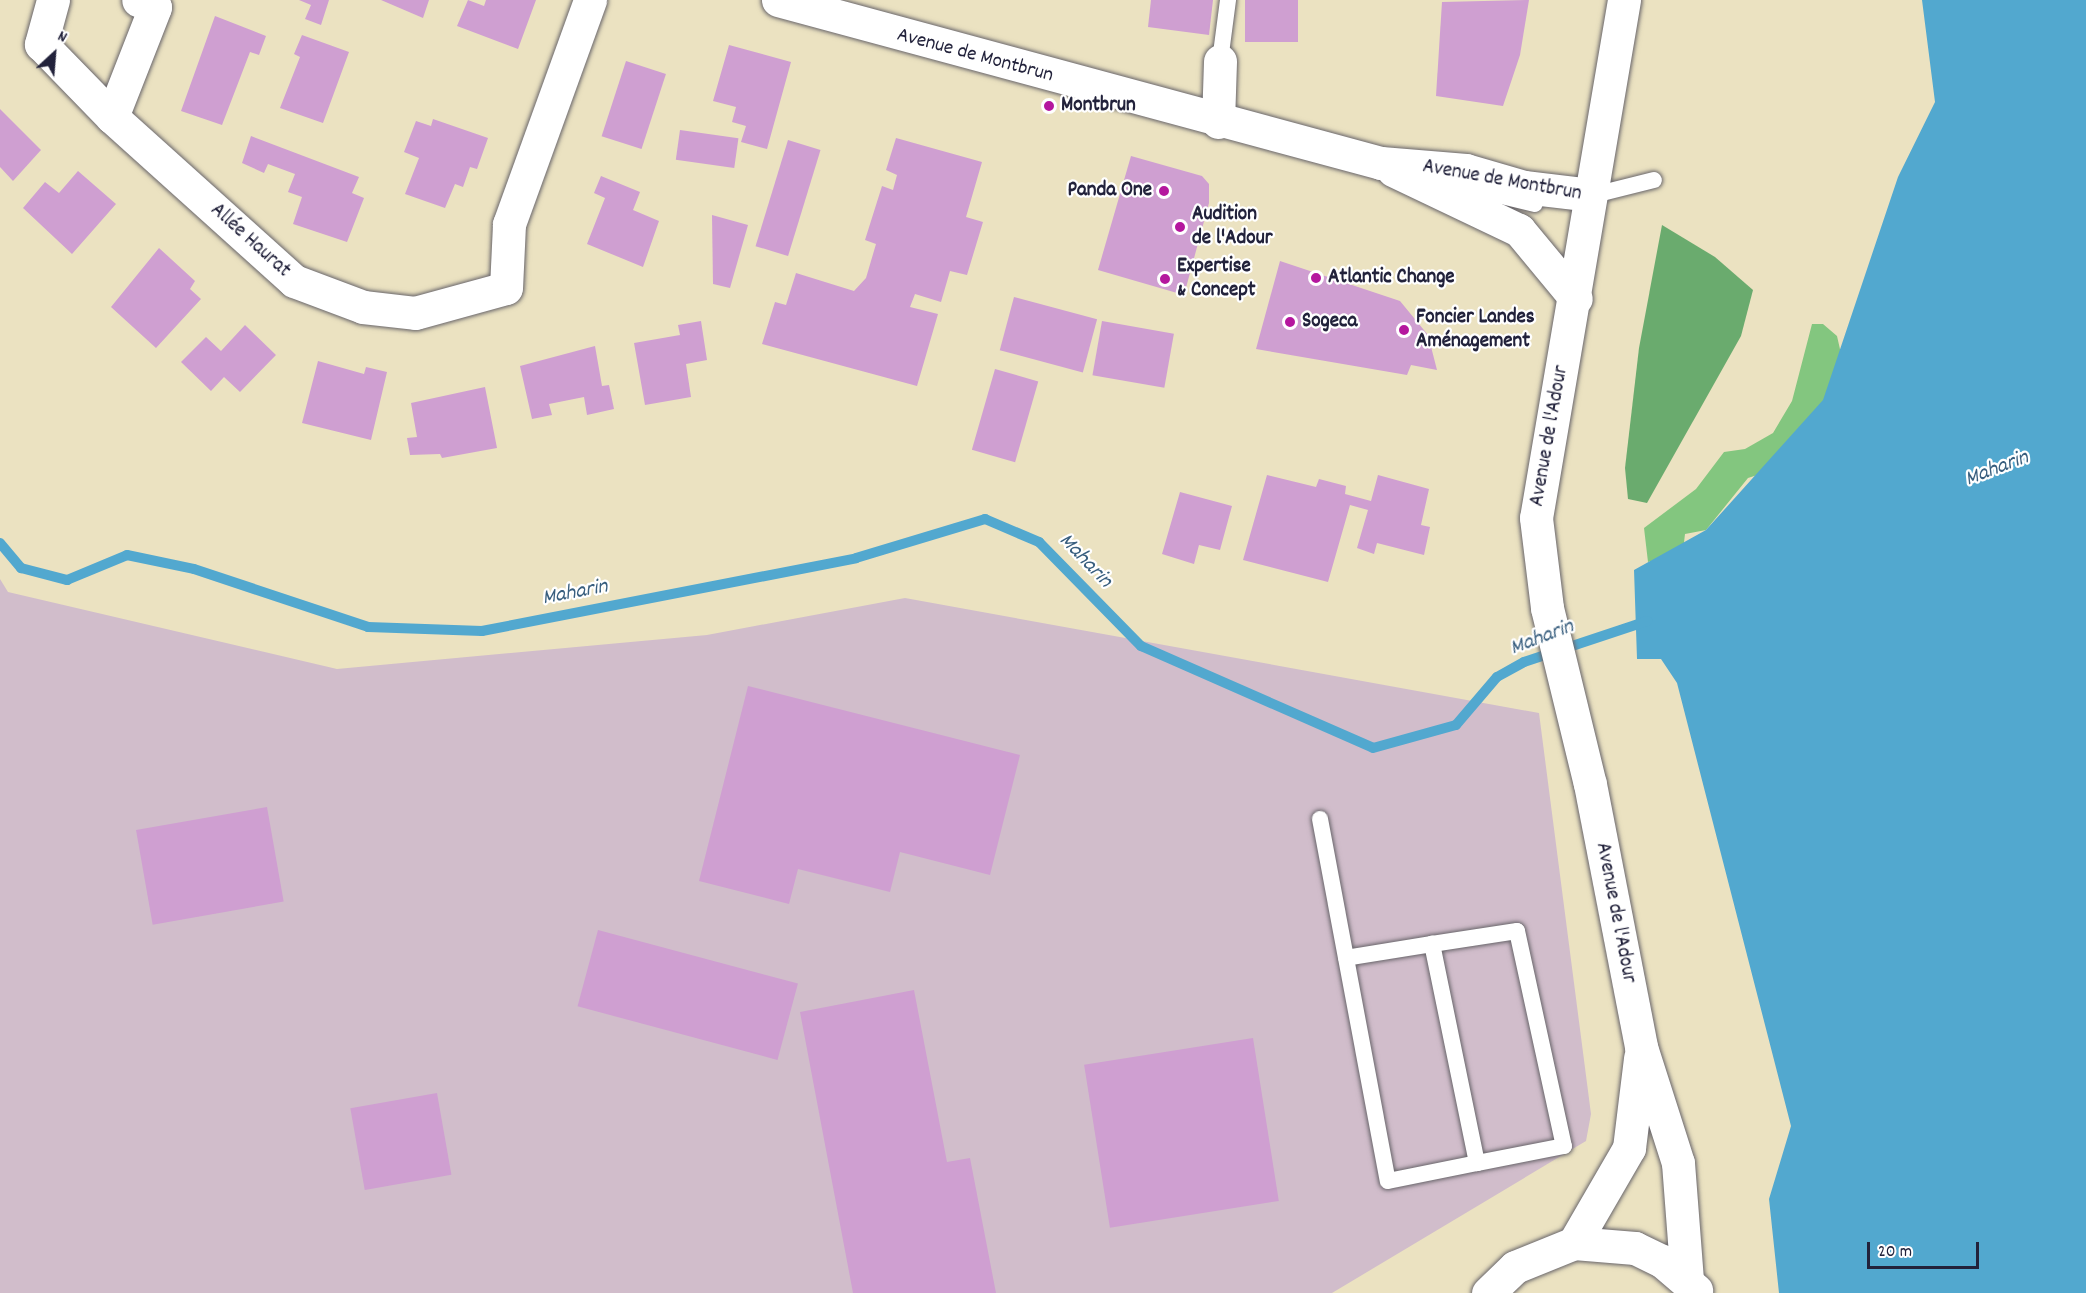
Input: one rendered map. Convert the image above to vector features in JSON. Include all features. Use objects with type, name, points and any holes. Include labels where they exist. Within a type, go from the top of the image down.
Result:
[{"type":"street","name":"Allée Haurat","points":[[53,0],[41,44],[112,117],[294,281],[363,307],[415,313],[506,288],[509,224],[590,0]]},
{"type":"street","name":"Avenue de Montbrun","points":[[778,0],[1218,122],[1381,163],[1466,170],[1524,187],[1591,195]]},
{"type":"street","name":"Avenue de l'Adour","points":[[1624,0],[1576,298],[1536,518],[1547,608],[1574,722],[1641,1047],[1678,1163],[1692,1286]]},
{"type":"street","points":[[112,117],[155,2]]},
{"type":"street","points":[[1218,122],[1220,61]]},
{"type":"street","points":[[1381,163],[1519,230],[1576,298]]},
{"type":"street","name":"Avenue de l'Adour","points":[[1575,1243],[1629,1148],[1641,1047]]},
{"type":"street","points":[[1488,1293],[1515,1267],[1575,1243],[1635,1248],[1692,1286]]},
{"type":"lane","points":[[1220,61],[1227,0]]},
{"type":"lane","points":[[1591,195],[1654,180]]},
{"type":"lane","points":[[1320,819],[1346,958],[1388,1181],[1564,1146],[1517,931],[1346,958]]},
{"type":"lane","points":[[1432,944],[1478,1163]]},
{"type":"shaded area","points":[[0,579],[8,592],[337,669],[707,635],[905,598],[1539,713],[1591,1114],[1586,1141],[1332,1293],[0,1293]]},
{"type":"green space","points":[[1662,225],[1715,257],[1753,290],[1741,336],[1647,503],[1628,499],[1625,468],[1639,348]]},
{"type":"green space","points":[[1812,324],[1823,324],[1837,336],[1842,358],[1837,383],[1770,471],[1748,478],[1706,530],[1685,534],[1683,551],[1648,562],[1644,528],[1696,489],[1724,452],[1745,449],[1773,433],[1792,401]]},
{"type":"water","points":[[1922,0],[2086,0],[2086,1293],[1779,1293],[1769,1199],[1791,1126],[1677,683],[1661,659],[1637,659],[1634,570],[1706,530],[1823,400],[1898,177],[1935,102]]},
{"type":"building","points":[[299,0],[329,0],[321,25],[305,19],[311,5]]},
{"type":"building","points":[[381,0],[429,0],[423,18]]},
{"type":"building","points":[[468,0],[484,6],[486,0],[536,0],[518,49],[457,26]]},
{"type":"building","points":[[1151,0],[1213,0],[1209,35],[1148,27]]},
{"type":"building","points":[[1245,0],[1298,0],[1298,42],[1245,42]]},
{"type":"building","points":[[1529,0],[1520,55],[1503,106],[1436,96],[1442,2]]},
{"type":"building","points":[[215,16],[266,36],[259,55],[250,52],[222,125],[181,111]]},
{"type":"building","points":[[302,35],[349,52],[323,123],[280,108],[300,57],[294,54]]},
{"type":"building","points":[[729,45],[791,62],[767,149],[741,142],[746,126],[732,122],[736,107],[713,101]]},
{"type":"building","points":[[626,61],[666,74],[642,149],[602,136]]},
{"type":"building","points":[[0,109],[41,150],[13,181],[0,167]]},
{"type":"building","points":[[433,119],[488,138],[477,169],[470,167],[463,187],[455,184],[445,208],[405,194],[419,158],[404,152],[416,121],[431,126]]},
{"type":"building","points":[[680,130],[738,138],[734,168],[676,160]]},
{"type":"building","points":[[251,136],[359,177],[352,193],[364,198],[347,242],[293,224],[302,197],[288,192],[295,174],[268,164],[264,173],[242,163]]},
{"type":"building","points":[[896,138],[982,162],[966,217],[983,222],[967,275],[950,271],[941,302],[915,294],[910,307],[938,314],[917,386],[762,344],[775,302],[786,305],[796,273],[854,291],[866,278],[876,244],[865,240],[882,186],[893,190],[897,175],[886,170]]},
{"type":"building","points":[[788,140],[821,150],[788,256],[756,246]]},
{"type":"building","points":[[1131,156],[1202,176],[1209,184],[1209,203],[1184,295],[1098,270]]},
{"type":"building","points":[[78,171],[116,204],[72,254],[23,208],[45,182],[59,193]]},
{"type":"building","points":[[601,176],[640,192],[633,210],[659,221],[643,267],[587,244],[605,198],[594,193]]},
{"type":"building","points":[[712,215],[748,225],[730,288],[713,284]]},
{"type":"building","points":[[159,248],[195,281],[190,289],[201,299],[156,348],[111,307]]},
{"type":"building","points":[[1280,261],[1400,301],[1428,335],[1437,370],[1411,365],[1407,375],[1256,349]]},
{"type":"building","points":[[1014,297],[1097,319],[1083,372],[1000,350]]},
{"type":"building","points":[[701,321],[707,360],[686,364],[691,397],[645,405],[634,343],[680,335],[678,325]]},
{"type":"building","points":[[1102,321],[1174,334],[1164,388],[1092,375]]},
{"type":"building","points":[[245,325],[276,355],[240,392],[224,377],[211,391],[181,362],[206,337],[221,351]]},
{"type":"building","points":[[595,346],[602,386],[609,385],[614,409],[587,415],[584,397],[549,404],[552,415],[532,419],[520,366]]},
{"type":"building","points":[[318,361],[364,374],[366,367],[387,372],[371,440],[302,423]]},
{"type":"building","points":[[995,369],[1038,381],[1015,462],[972,450]]},
{"type":"building","points":[[485,387],[497,448],[442,458],[440,454],[410,455],[407,438],[417,437],[411,403]]},
{"type":"building","points":[[1267,475],[1316,487],[1319,479],[1346,486],[1345,494],[1371,501],[1378,475],[1429,489],[1421,525],[1430,527],[1424,555],[1377,543],[1374,554],[1357,548],[1368,510],[1350,505],[1328,582],[1243,560]]},
{"type":"building","points":[[1180,492],[1232,506],[1220,550],[1199,545],[1194,564],[1162,554]]},
{"type":"building","points":[[748,686],[1020,755],[990,875],[900,852],[890,892],[798,869],[789,904],[699,881]]},
{"type":"building","points":[[267,807],[284,902],[153,925],[136,830]]},
{"type":"building","points":[[598,930],[798,984],[777,1060],[578,1006]]},
{"type":"building","points":[[914,990],[947,1162],[970,1158],[996,1293],[853,1293],[800,1012]]},
{"type":"building","points":[[1253,1038],[1279,1201],[1110,1228],[1084,1065]]},
{"type":"building","points":[[437,1093],[451,1175],[365,1190],[350,1108]]},
{"type":"waterway","name":"Maharin","points":[[0,543],[21,568],[67,580],[127,555],[194,569],[368,627],[482,631],[856,558],[985,519],[1039,542],[1141,646],[1373,748],[1456,725],[1497,677],[1524,662],[1647,621]]},
{"type":"place","name":"Montbrun","points":[[1049,106]]},
{"type":"place","name":"Panda One","points":[[1164,191]]},
{"type":"place","name":"Audition de l'Adour","points":[[1180,227]]},
{"type":"place","name":"Atlantic Change","points":[[1316,278]]},
{"type":"place","name":"Expertise & Concept","points":[[1165,279]]},
{"type":"place","name":"Sogeca","points":[[1290,322]]},
{"type":"place","name":"Foncier Landes Aménagement","points":[[1404,330]]}]
